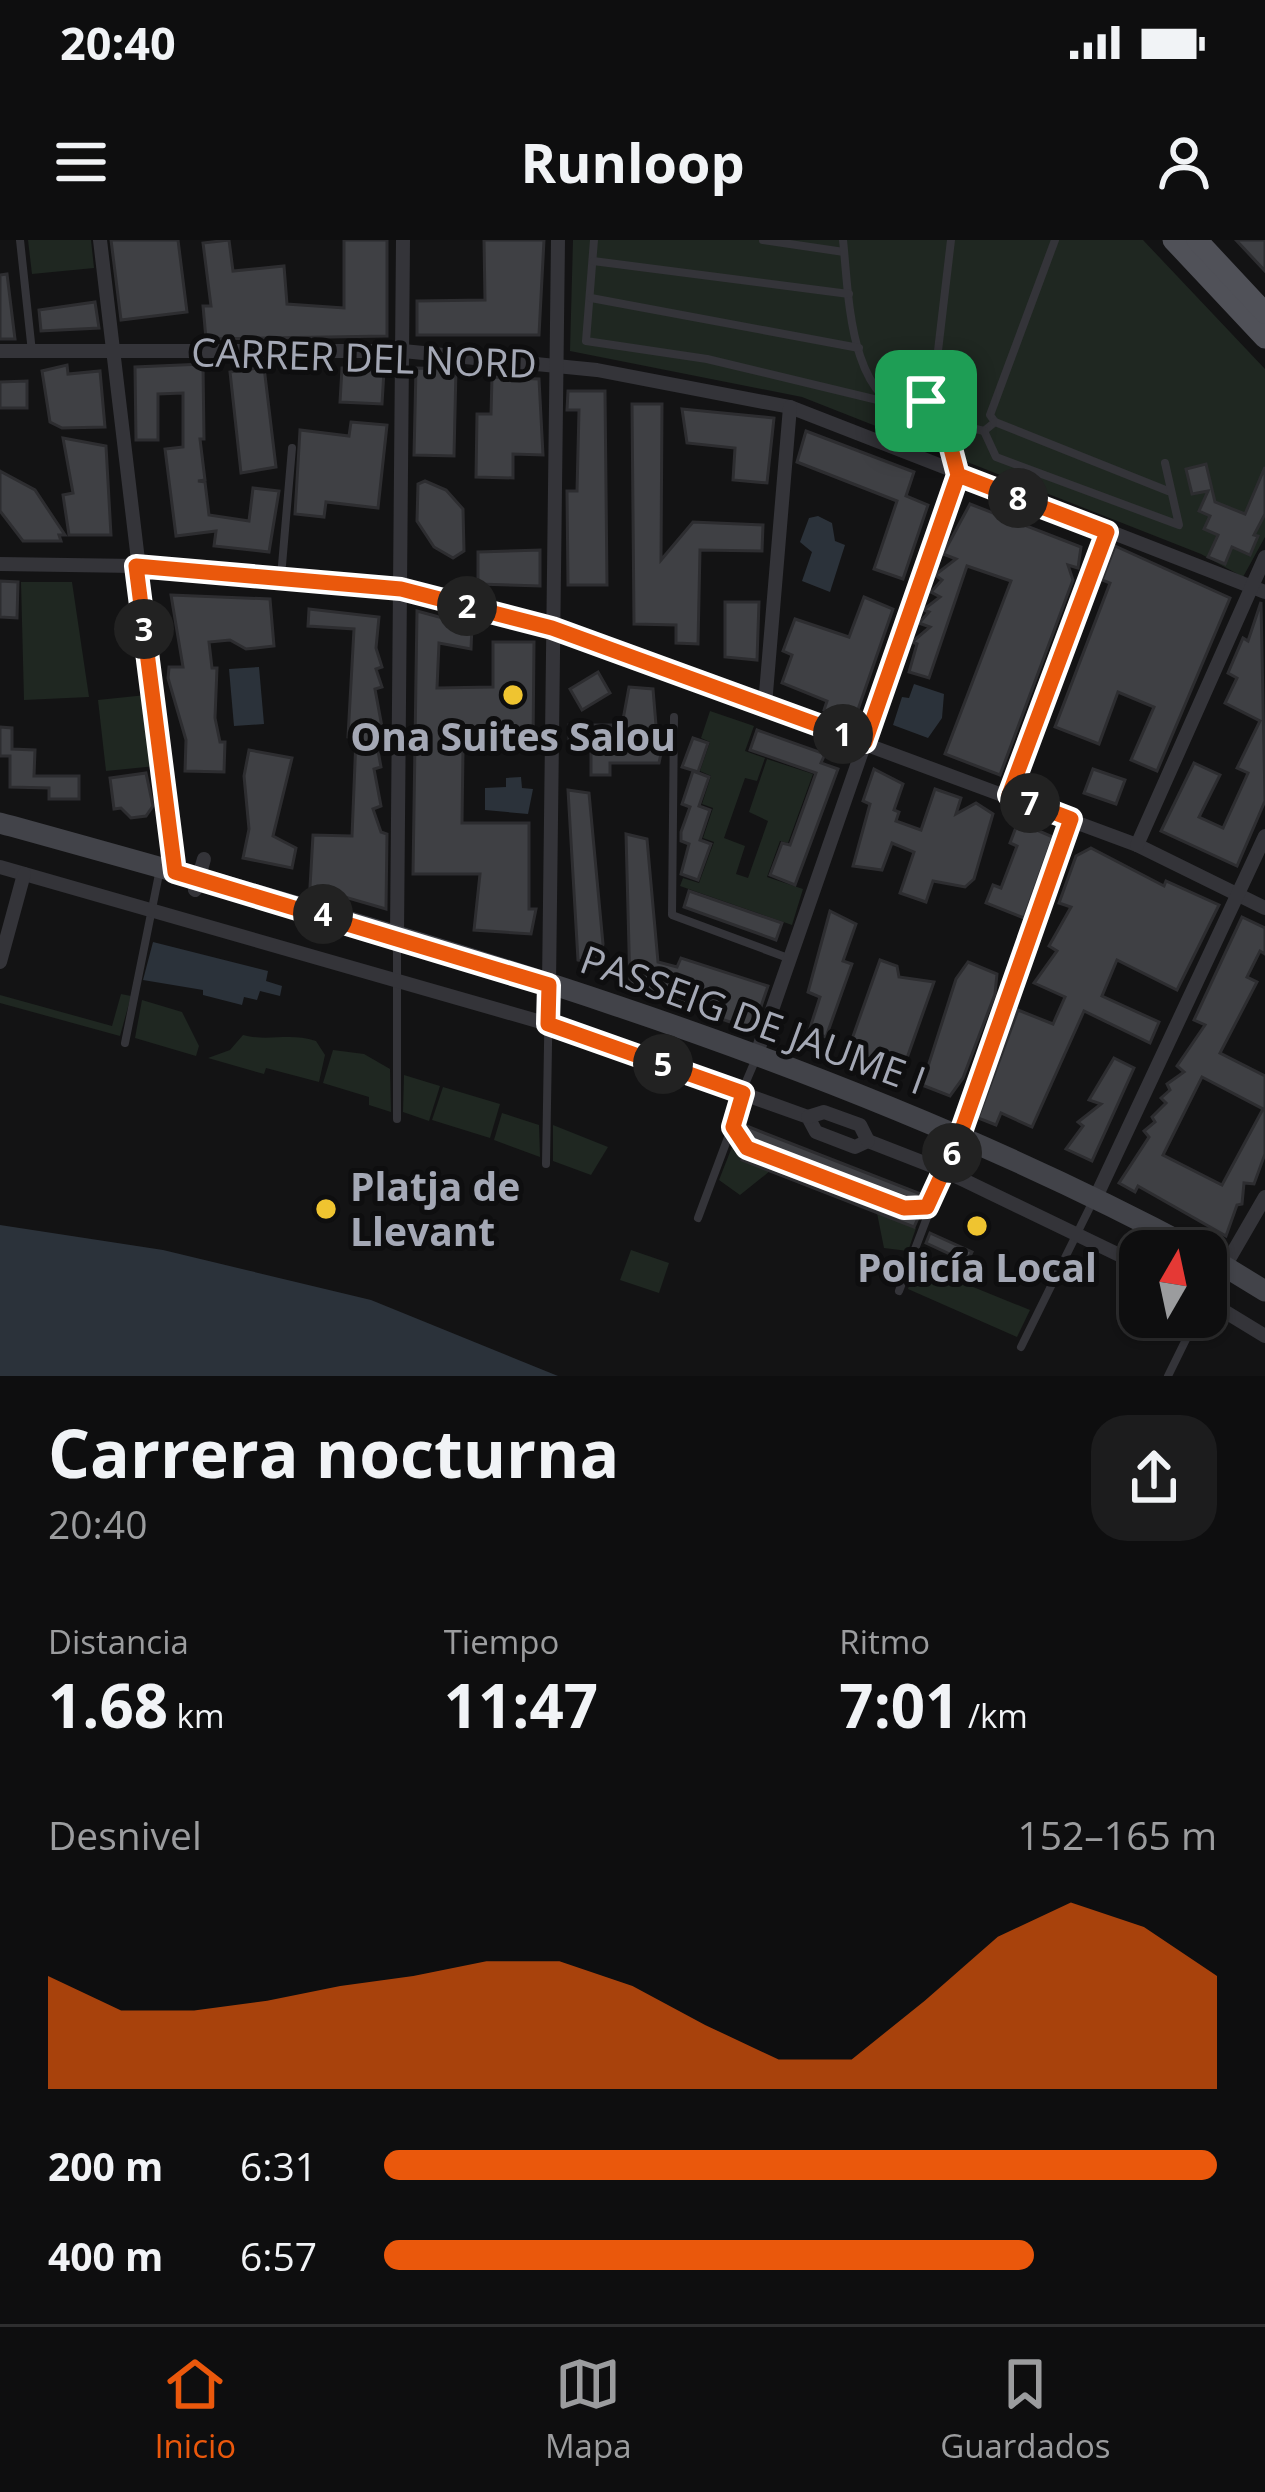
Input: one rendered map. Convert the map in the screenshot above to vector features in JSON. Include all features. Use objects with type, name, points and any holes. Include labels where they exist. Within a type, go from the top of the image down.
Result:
[{"type":"main road","points":[[1173,240],[1265,338]]},
{"type":"main road","points":[[1197,240],[1265,313]]},
{"type":"street","points":[[100,240],[168,870]]},
{"type":"street","points":[[398,935],[403,240]]},
{"type":"street","points":[[549,985],[558,240]]},
{"type":"street","name":"CARRER DEL NORD","points":[[0,351],[403,351],[557,364],[790,407],[1265,592]]},
{"type":"street","points":[[765,705],[790,407]]},
{"type":"street","points":[[756,1056],[958,475]]},
{"type":"street","points":[[1009,795],[1107,532]]},
{"type":"street","points":[[1137,844],[1248,586],[1265,557]]},
{"type":"street","points":[[0,564],[136,566],[401,589],[552,628],[1137,844],[1265,908]]},
{"type":"street","points":[[960,1135],[1071,819]]},
{"type":"street","name":"PASSEIG DE JAUME I","points":[[0,823],[398,935],[756,1056],[960,1135],[1158,1230]]},
{"type":"street","points":[[1096,1197],[1265,836]]},
{"type":"street","name":"PASSEIG DE JAUME I","points":[[0,867],[548,1024],[808,1118],[824,1112],[860,1125],[868,1141],[945,1171],[1119,1254]]},
{"type":"street","points":[[0,962],[24,874]]},
{"type":"street","points":[[1227,1247],[1265,1197]]},
{"type":"street","points":[[1227,1268],[1265,1291]]},
{"type":"street","points":[[1227,1313],[1265,1336]]},
{"type":"lane","points":[[20,240],[32,352]]},
{"type":"lane","points":[[594,240],[586,341],[706,358],[886,402],[915,414],[922,427],[940,424],[984,431],[995,422]]},
{"type":"lane","points":[[768,240],[844,252]]},
{"type":"lane","points":[[843,240],[859,348],[886,402]]},
{"type":"lane","points":[[932,402],[951,240]]},
{"type":"lane","points":[[1055,240],[990,415],[995,422],[1169,491]]},
{"type":"lane","points":[[593,261],[849,294]]},
{"type":"lane","points":[[591,298],[859,348]]},
{"type":"lane","points":[[915,414],[921,404],[932,402],[942,409],[940,424],[958,475]]},
{"type":"lane","points":[[984,431],[995,457],[1179,525],[1165,463]]},
{"type":"lane","points":[[281,579],[292,448]]},
{"type":"lane","points":[[674,717],[672,915],[790,959]]},
{"type":"lane","points":[[124,1043],[152,909],[168,870]]},
{"type":"lane","points":[[397,1119],[398,935]]},
{"type":"lane","points":[[546,1165],[549,985]]},
{"type":"lane","points":[[698,1218],[756,1056]]},
{"type":"lane","points":[[734,1121],[737,1139],[747,1148],[904,1208],[923,1209],[934,1199]]},
{"type":"lane","points":[[899,1291],[960,1135]]},
{"type":"lane","points":[[1021,1347],[1096,1197]]},
{"type":"lane","points":[[1168,1376],[1187,1338]]},
{"type":"shaded area","points":[[28,240],[91,240],[94,268],[32,274]]},
{"type":"shaded area","points":[[573,240],[1143,240],[1265,369],[1265,537],[1243,577],[1201,554],[802,397],[570,351]]},
{"type":"shaded area","points":[[818,516],[832,523],[835,541],[845,545],[830,592],[802,581],[812,552],[800,542],[809,518]]},
{"type":"shaded area","points":[[21,582],[72,582],[89,697],[24,700]]},
{"type":"shaded area","points":[[259,667],[264,724],[234,726],[229,669]]},
{"type":"shaded area","points":[[914,684],[944,694],[942,718],[928,738],[893,725],[902,697],[909,698]]},
{"type":"shaded area","points":[[146,695],[156,766],[106,771],[98,700]]},
{"type":"shaded area","points":[[710,711],[754,726],[745,751],[765,758],[757,781],[745,778],[724,838],[745,846],[736,874],[748,878],[768,821],[749,812],[767,759],[813,774],[788,843],[780,841],[767,877],[803,889],[792,925],[680,886],[683,878],[699,883],[714,842],[703,838],[713,808],[702,804],[711,776],[700,771],[710,742],[701,738]]},
{"type":"shaded area","points":[[521,777],[522,788],[533,789],[528,814],[485,810],[485,788],[506,787],[506,778]]},
{"type":"shaded area","points":[[153,942],[268,971],[266,981],[282,986],[280,996],[260,991],[257,1000],[244,997],[242,1005],[203,995],[203,990],[143,980]]},
{"type":"shaded area","points":[[121,994],[131,996],[120,1036],[0,1003],[0,995],[112,1026]]},
{"type":"shaded area","points":[[142,1000],[182,1012],[199,1046],[196,1056],[135,1038]]},
{"type":"shaded area","points":[[243,1035],[316,1041],[325,1055],[319,1082],[266,1068],[264,1074],[208,1058],[230,1050]]},
{"type":"shaded area","points":[[333,1050],[364,1054],[390,1069],[391,1112],[369,1105],[369,1097],[323,1083]]},
{"type":"shaded area","points":[[404,1075],[440,1086],[429,1121],[403,1112]]},
{"type":"shaded area","points":[[443,1087],[500,1104],[490,1138],[432,1120]]},
{"type":"shaded area","points":[[502,1113],[539,1125],[540,1157],[494,1140]]},
{"type":"shaded area","points":[[553,1125],[608,1147],[591,1175],[553,1161]]},
{"type":"shaded area","points":[[732,1147],[746,1152],[743,1160],[770,1171],[740,1195],[719,1180]]},
{"type":"shaded area","points":[[877,1213],[916,1228],[908,1251],[884,1248]]},
{"type":"shaded area","points":[[0,1225],[163,1250],[371,1300],[558,1376],[0,1376]]},
{"type":"shaded area","points":[[631,1250],[669,1263],[659,1293],[620,1280]]},
{"type":"shaded area","points":[[913,1275],[951,1278],[1030,1310],[1017,1337],[908,1289]]},
{"type":"building","points":[[111,240],[178,240],[187,312],[121,320]]},
{"type":"building","points":[[229,240],[233,271],[284,266],[287,304],[344,308],[344,240],[387,240],[387,336],[206,339],[203,306],[211,306],[203,243]]},
{"type":"building","points":[[484,240],[544,240],[539,335],[417,335],[417,301],[485,300]]},
{"type":"building","points":[[1236,240],[1265,240],[1265,271]]},
{"type":"building","points":[[7,274],[15,339],[0,339],[0,275]]},
{"type":"building","points":[[95,302],[99,328],[41,331],[39,310]]},
{"type":"building","points":[[203,364],[204,439],[200,439],[205,480],[198,481],[205,482],[209,515],[249,521],[253,488],[279,491],[269,552],[214,546],[216,531],[176,536],[165,449],[183,447],[183,393],[158,394],[158,440],[136,440],[135,367]]},
{"type":"building","points":[[67,365],[68,374],[100,371],[105,427],[62,428],[50,422],[42,371]]},
{"type":"building","points":[[264,367],[276,467],[241,473],[230,372]]},
{"type":"building","points":[[342,368],[384,371],[382,404],[340,402]]},
{"type":"building","points":[[416,368],[456,369],[454,456],[414,455]]},
{"type":"building","points":[[492,377],[539,379],[543,455],[513,454],[513,478],[476,477],[477,414],[491,414]]},
{"type":"building","points":[[27,381],[27,408],[0,408],[0,382]]},
{"type":"building","points":[[954,384],[970,392],[970,408],[957,416],[946,411],[941,397]]},
{"type":"building","points":[[568,391],[605,391],[607,585],[568,585],[567,491],[577,491],[579,410],[567,410]]},
{"type":"building","points":[[632,404],[662,404],[661,560],[693,522],[763,525],[762,551],[700,550],[698,644],[676,643],[676,625],[634,624]]},
{"type":"building","points":[[682,409],[774,418],[767,483],[733,480],[735,448],[687,443]]},
{"type":"building","points":[[351,422],[387,425],[378,508],[326,502],[324,517],[295,514],[300,430],[349,436]]},
{"type":"building","points":[[806,431],[914,472],[906,496],[928,505],[903,579],[874,569],[897,501],[797,462]]},
{"type":"building","points":[[63,438],[106,446],[111,535],[69,535],[63,495],[73,493]]},
{"type":"building","points":[[1206,464],[1215,502],[1245,514],[1265,467],[1265,514],[1254,535],[1258,536],[1250,555],[1232,547],[1225,564],[1208,557],[1218,535],[1204,529],[1210,516],[1199,511],[1208,491],[1192,494],[1186,469]]},
{"type":"building","points":[[0,471],[35,490],[65,535],[59,535],[61,541],[23,541],[0,511]]},
{"type":"building","points":[[425,481],[446,490],[463,509],[464,551],[453,558],[434,547],[417,521],[418,484]]},
{"type":"building","points":[[970,504],[1081,547],[1078,568],[1068,565],[1073,580],[1000,775],[945,754],[1011,581],[967,566],[929,678],[909,672],[917,644],[912,642],[930,627],[919,623],[929,612],[923,610],[940,597],[931,592],[942,580],[935,575],[956,559],[943,554]]},
{"type":"building","points":[[1115,546],[1230,598],[1157,771],[1131,760],[1154,707],[1118,692],[1099,744],[1055,727],[1110,583],[1102,580]]},
{"type":"building","points":[[540,550],[540,586],[478,584],[478,552]]},
{"type":"building","points":[[0,581],[18,582],[17,618],[0,617]]},
{"type":"building","points":[[171,595],[270,599],[274,646],[246,649],[230,640],[209,642],[212,668],[217,668],[215,718],[220,742],[225,742],[224,772],[185,771],[186,740],[168,678],[169,667],[183,667]]},
{"type":"building","points":[[864,597],[893,609],[854,721],[824,710],[827,701],[782,683],[792,655],[783,651],[795,619],[849,637]]},
{"type":"building","points":[[725,602],[759,602],[757,660],[725,657]]},
{"type":"building","points":[[1261,602],[1265,801],[1237,866],[1161,831],[1194,763],[1220,775],[1199,817],[1223,828],[1248,773],[1237,768],[1260,721],[1225,703],[1237,678],[1228,673],[1243,638],[1248,641]]},
{"type":"building","points":[[309,609],[379,617],[376,648],[382,667],[376,669],[382,687],[375,689],[382,727],[374,729],[381,767],[374,769],[381,806],[373,809],[381,832],[387,834],[386,909],[310,887],[313,835],[352,836],[356,738],[348,737],[354,629],[308,626]]},
{"type":"building","points":[[417,611],[472,626],[471,649],[439,643],[437,688],[493,687],[493,642],[534,642],[533,748],[463,750],[462,823],[529,823],[529,909],[536,909],[531,934],[474,930],[480,874],[413,874]]},
{"type":"building","points":[[598,672],[610,693],[582,710],[570,689]]},
{"type":"building","points":[[629,687],[653,689],[657,737],[664,739],[659,763],[610,763],[610,775],[591,775],[591,744],[569,744],[569,725],[622,725]]},
{"type":"building","points":[[0,727],[12,728],[12,749],[35,750],[34,776],[79,776],[79,799],[49,799],[49,788],[10,787],[10,756],[0,756]]},
{"type":"building","points":[[757,730],[825,754],[821,763],[838,769],[795,885],[770,875],[782,843],[790,845],[816,773],[750,750]]},
{"type":"building","points":[[693,738],[708,743],[698,772],[682,767]]},
{"type":"building","points":[[249,750],[292,758],[273,836],[296,848],[292,868],[243,858],[249,829],[244,776]]},
{"type":"building","points":[[874,769],[903,784],[894,810],[899,812],[896,821],[921,830],[935,789],[961,798],[956,814],[976,803],[993,814],[974,879],[965,887],[933,881],[926,902],[900,893],[914,852],[892,843],[882,870],[853,866],[870,804],[863,801]]},
{"type":"building","points":[[1093,769],[1125,780],[1116,804],[1084,793]]},
{"type":"building","points":[[693,771],[709,777],[699,806],[710,810],[700,840],[711,844],[698,880],[681,874],[689,844],[681,841],[681,832],[690,807],[682,804]]},
{"type":"building","points":[[146,773],[153,806],[146,816],[131,818],[121,808],[114,809],[110,778]]},
{"type":"building","points":[[568,790],[589,793],[603,944],[599,965],[578,960]]},
{"type":"building","points":[[1018,822],[1053,837],[1024,918],[986,903],[993,885],[1001,888],[1017,846],[1010,843]]},
{"type":"building","points":[[626,834],[647,839],[658,962],[677,967],[681,958],[768,986],[753,1030],[630,987]]},
{"type":"building","points":[[1091,848],[1164,886],[1166,881],[1219,905],[1177,990],[1117,960],[1102,996],[1159,1022],[1150,1043],[1084,1011],[1032,1127],[1001,1113],[996,1125],[978,1118],[1018,1010],[1053,1024],[1065,997],[1034,983],[1057,951],[1049,946],[1071,907],[1059,903],[1076,856]]},
{"type":"building","points":[[689,891],[782,923],[776,940],[684,907]]},
{"type":"building","points":[[830,911],[856,924],[843,961],[852,964],[826,1037],[809,1031],[820,997],[808,992]]},
{"type":"building","points":[[1242,917],[1265,928],[1265,954],[1260,951],[1247,977],[1257,982],[1220,1053],[1265,1076],[1265,1154],[1254,1184],[1244,1183],[1242,1204],[1237,1205],[1227,1233],[1138,1186],[1135,1192],[1119,1183],[1149,1137],[1144,1131],[1155,1122],[1152,1117],[1166,1103],[1161,1098],[1170,1090],[1167,1084],[1184,1072],[1177,1066],[1205,1025],[1194,1020]],"holes":[[[1202,1077],[1263,1109],[1222,1185],[1163,1155]]]},
{"type":"building","points":[[880,960],[897,966],[899,977],[934,982],[901,1075],[846,1056]]},
{"type":"building","points":[[968,962],[997,974],[995,994],[963,1078],[950,1096],[922,1085],[956,979]]},
{"type":"building","points":[[1114,1058],[1134,1068],[1092,1161],[1066,1149],[1083,1126],[1078,1122],[1101,1104],[1089,1100]]},
{"type":"building","points":[[744,1125],[926,1196],[917,1201],[752,1141]]},
{"type":"building","points":[[744,1156],[918,1218],[914,1227],[742,1160]]},
{"type":"building","points":[[930,1233],[972,1252],[967,1262],[926,1243]]},
{"type":"place","name":"Ona Suites Salou","points":[[513,695]]},
{"type":"place","name":"Platja de Llevant","points":[[326,1209]]},
{"type":"place","name":"Policía Local","points":[[977,1226]]},
{"type":"route","points":[[926,401],[915,414],[918,424],[937,428],[949,441],[958,475],[1107,532],[1009,795],[1071,819],[960,1135],[927,1207],[904,1208],[747,1148],[733,1127],[743,1093],[548,1024],[549,985],[398,935],[175,872],[136,566],[401,589],[552,628],[865,742],[958,475],[949,441],[937,428],[943,421],[942,409],[926,401]]}]
